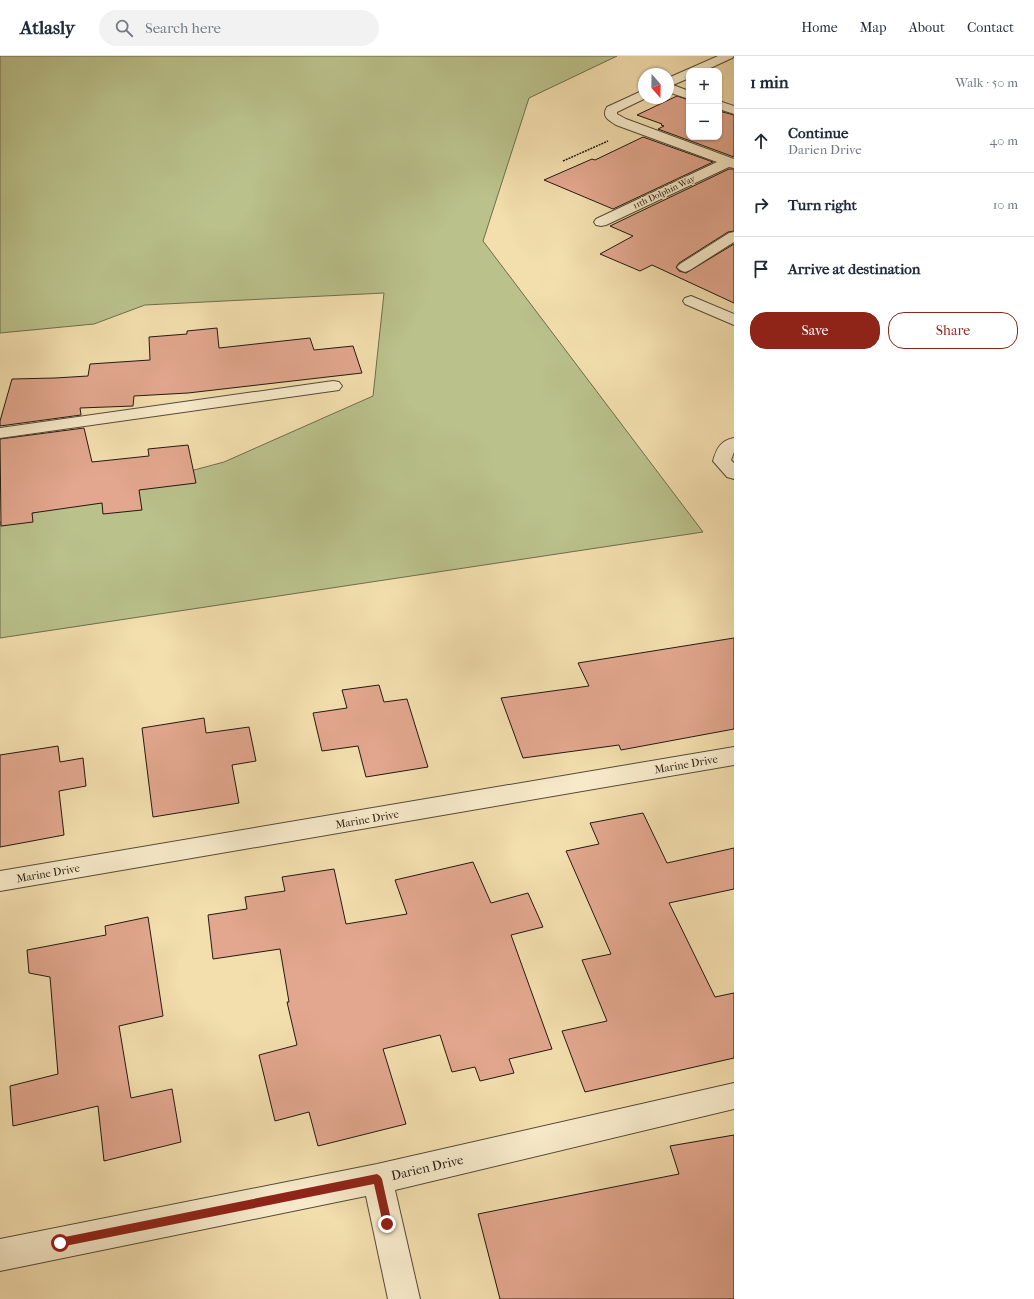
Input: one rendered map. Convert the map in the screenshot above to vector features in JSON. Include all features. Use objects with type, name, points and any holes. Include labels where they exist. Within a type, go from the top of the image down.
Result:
[{"type":"street","points":[[701,68],[728,56]]},
{"type":"street","points":[[716,61],[734,67]]},
{"type":"street","points":[[674,80],[686,74]]},
{"type":"street","points":[[674,90],[686,94]]},
{"type":"street","points":[[638,97],[611,110],[611,116],[621,122],[731,163]]},
{"type":"street","points":[[722,106],[734,110]]},
{"type":"street","name":"11th Dolphin Way","points":[[601,222],[731,163]]},
{"type":"street","points":[[685,268],[734,236]]},
{"type":"street","points":[[691,302],[734,320]]},
{"type":"street","points":[[0,433],[333,386]]},
{"type":"street","points":[[733,473],[722,461],[726,448],[734,443]]},
{"type":"street","name":"Marine Drive","points":[[0,881],[734,756]]},
{"type":"street","name":"Darien Drive","points":[[0,1255],[377,1179],[734,1096]]},
{"type":"street","points":[[377,1179],[404,1299]]},
{"type":"path","points":[[563,161],[638,128]]},
{"type":"green space","points":[[0,56],[617,56],[529,98],[483,241],[703,532],[0,638],[0,522],[224,462],[373,396],[384,293],[145,305],[94,324],[0,333]]},
{"type":"building","points":[[677,96],[686,99],[686,139],[658,129],[664,126],[637,115],[660,104],[674,104],[674,97]]},
{"type":"building","points":[[722,112],[734,115],[734,157],[688,140],[722,140]]},
{"type":"building","points":[[643,137],[713,162],[613,209],[544,180],[592,159],[595,160]]},
{"type":"building","points":[[729,169],[734,169],[734,231],[728,232],[679,263],[676,267],[679,271],[686,273],[734,244],[734,303],[652,265],[640,271],[600,254],[633,236],[610,226]]},
{"type":"building","points":[[217,328],[219,348],[310,338],[314,350],[353,346],[362,373],[188,393],[134,396],[133,406],[80,408],[81,415],[0,426],[0,421],[12,379],[88,376],[90,364],[150,360],[149,337],[187,334],[187,331]]},
{"type":"building","points":[[84,428],[92,462],[149,456],[148,449],[188,445],[196,483],[139,490],[142,510],[103,514],[102,503],[32,513],[33,522],[1,526],[0,439]]},
{"type":"building","points":[[734,638],[734,729],[621,750],[619,745],[523,758],[501,698],[589,686],[578,663]]},
{"type":"building","points":[[379,685],[384,702],[407,699],[428,767],[366,777],[358,746],[322,751],[313,713],[347,708],[342,690]]},
{"type":"building","points":[[204,718],[206,733],[249,727],[256,761],[232,765],[239,803],[153,817],[142,728]]},
{"type":"building","points":[[58,746],[60,762],[83,758],[86,786],[59,791],[64,835],[0,847],[0,755]]},
{"type":"building","points":[[643,813],[667,863],[734,848],[734,889],[669,903],[715,997],[734,993],[734,1058],[585,1092],[562,1031],[607,1021],[582,960],[611,954],[566,851],[599,844],[590,823]]},
{"type":"building","points":[[473,862],[491,903],[528,893],[543,927],[511,935],[552,1049],[509,1059],[514,1073],[480,1081],[475,1067],[452,1072],[440,1035],[383,1049],[406,1124],[318,1146],[309,1112],[275,1121],[259,1055],[297,1045],[287,1002],[289,1002],[280,949],[213,959],[208,915],[247,909],[245,897],[285,891],[282,877],[334,869],[346,924],[407,914],[395,880]]},
{"type":"building","points":[[148,917],[163,1016],[119,1026],[131,1098],[172,1089],[181,1142],[104,1161],[98,1106],[13,1126],[10,1086],[58,1074],[50,977],[29,973],[27,950],[106,935],[105,926]]},
{"type":"building","points":[[734,1135],[734,1299],[500,1299],[478,1214],[679,1174],[670,1146]]},
{"type":"route","points":[[60,1243],[377,1179],[387,1224]]}]
